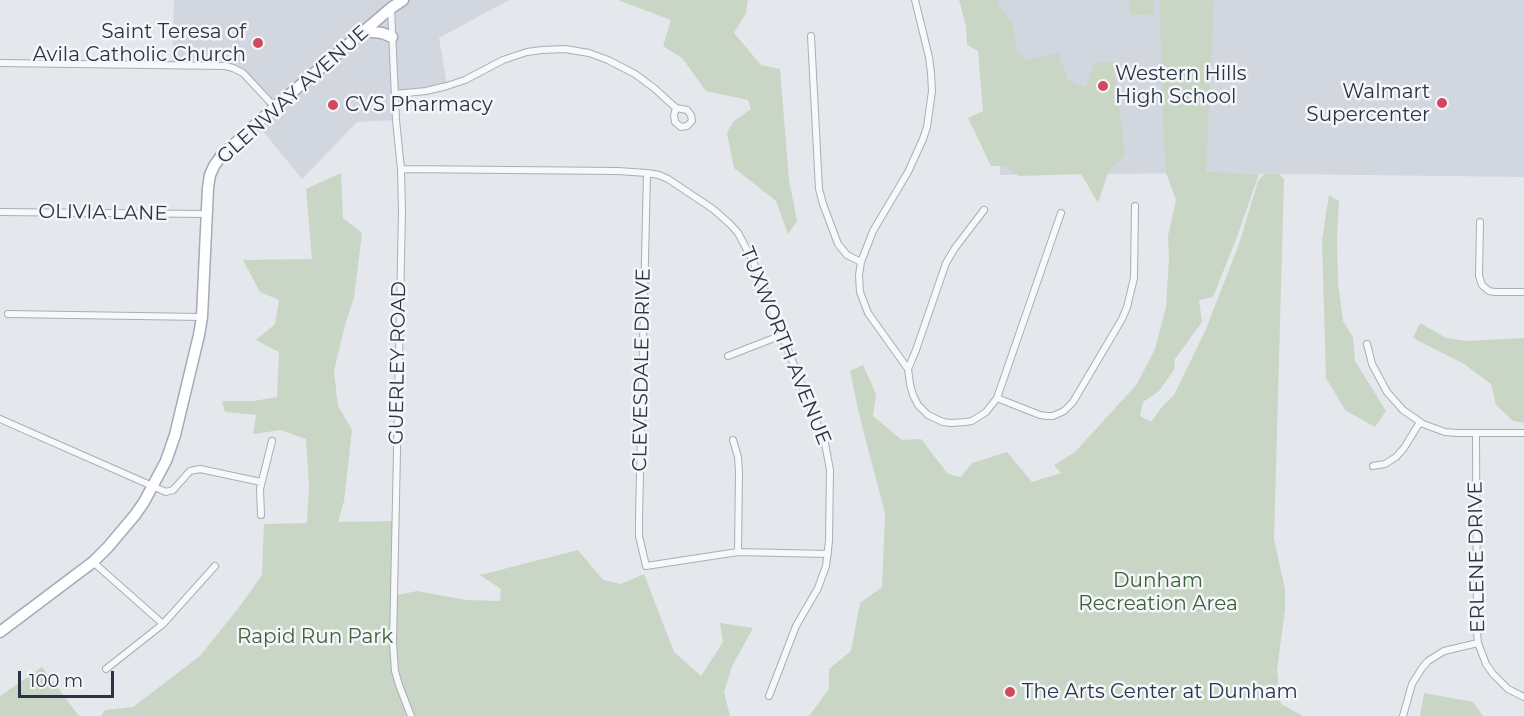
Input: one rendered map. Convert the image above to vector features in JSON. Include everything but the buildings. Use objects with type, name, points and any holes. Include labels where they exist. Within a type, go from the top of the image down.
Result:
[{"type":"main road","name":"GLENWAY AVENUE","points":[[0,632],[93,562],[108,547],[135,515],[170,450],[200,335],[208,184],[214,166],[221,156],[276,106],[403,0]]},
{"type":"main road","points":[[364,31],[382,33],[393,38]]},
{"type":"street","points":[[915,0],[930,57],[931,106],[927,127],[916,156],[880,218],[861,262],[859,275],[862,301],[872,319],[908,369],[910,384],[918,405],[928,415],[943,422],[972,421],[986,412],[997,398],[1061,213]]},
{"type":"street","name":"GUERLEY ROAD","points":[[391,8],[402,223],[394,521],[393,659],[397,678],[411,716]]},
{"type":"street","points":[[812,36],[819,189],[838,244],[847,255],[861,262]]},
{"type":"street","points":[[395,94],[447,86],[465,80],[503,60],[527,52],[565,49],[589,53],[623,67],[654,88],[676,108]]},
{"type":"street","points":[[0,63],[225,66],[243,74],[276,106]]},
{"type":"street","name":"TUXWORTH AVENUE","points":[[401,169],[647,173],[668,180],[713,209],[738,233],[753,261],[825,444],[830,483],[828,554],[823,577],[801,614],[769,696]]},
{"type":"street","name":"CLEVESDALE DRIVE","points":[[647,173],[639,517],[639,536],[646,566],[738,552]]},
{"type":"street","points":[[997,398],[1047,416],[1064,411],[1073,402],[1127,308],[1134,278],[1134,206]]},
{"type":"street","points":[[908,369],[946,262],[954,248],[984,210]]},
{"type":"street","name":"OLIVIA LANE","points":[[0,212],[206,214]]},
{"type":"street","points":[[1480,222],[1479,276],[1482,285],[1485,289],[1495,292],[1524,292]]},
{"type":"street","points":[[8,314],[202,317]]},
{"type":"street","points":[[728,356],[782,335]]},
{"type":"street","points":[[1367,344],[1372,364],[1387,392],[1403,410],[1420,422],[1445,432],[1524,433]]},
{"type":"street","points":[[0,418],[166,492],[170,491],[190,471],[200,469],[261,482]]},
{"type":"street","points":[[1373,466],[1384,464],[1396,457],[1420,422]]},
{"type":"street","name":"ERLENE DRIVE","points":[[1476,434],[1478,643],[1486,664],[1493,674],[1508,689],[1524,697]]},
{"type":"street","points":[[733,440],[739,472],[738,552],[828,554]]},
{"type":"street","points":[[261,514],[261,482],[272,441]]},
{"type":"street","points":[[93,562],[163,624]]},
{"type":"street","points":[[106,669],[163,624],[215,566]]},
{"type":"street","points":[[1402,716],[1412,684],[1428,661],[1444,651],[1478,643]]},
{"type":"shaded area","points":[[174,0],[509,0],[439,38],[447,86],[395,94],[396,120],[357,122],[302,179],[257,124],[276,107],[247,77],[233,68],[172,66]]},
{"type":"shaded area","points":[[991,0],[1524,0],[1524,177],[1206,173],[1000,175]]},
{"type":"green space","points":[[618,0],[748,0],[746,13],[734,33],[761,65],[780,69],[789,180],[797,221],[788,234],[776,201],[734,168],[727,133],[733,122],[751,109],[748,100],[706,91],[682,58],[663,46],[671,20]]},
{"type":"green space","points":[[959,0],[998,0],[998,5],[1012,22],[1016,48],[1024,60],[1058,53],[1068,80],[1086,87],[1095,62],[1114,62],[1125,155],[1109,170],[1098,203],[1081,174],[1019,176],[1004,166],[991,166],[968,118],[983,111],[978,51],[967,45],[966,26]]},
{"type":"green space","points":[[1130,0],[1154,0],[1154,14],[1130,15]]},
{"type":"green space","name":"Dunham Recreation Area","points":[[1160,0],[1214,0],[1206,172],[1259,174],[1213,297],[1199,300],[1202,322],[1175,359],[1174,370],[1159,391],[1143,402],[1140,416],[1151,422],[1174,395],[1206,329],[1239,244],[1258,181],[1264,174],[1279,174],[1284,179],[1274,539],[1285,589],[1285,609],[1277,671],[1281,704],[1303,716],[809,716],[829,689],[829,669],[851,651],[860,603],[882,587],[885,513],[850,371],[863,365],[876,394],[873,416],[902,440],[921,439],[948,474],[961,477],[972,463],[1007,452],[1032,482],[1061,473],[1054,465],[1075,452],[1137,384],[1155,349],[1166,307],[1168,236],[1176,200],[1166,173]]},
{"type":"green space","name":"Rapid Run Park","points":[[341,173],[343,218],[362,233],[354,297],[334,371],[338,406],[352,430],[344,501],[338,522],[394,521],[393,596],[417,591],[466,600],[500,601],[501,589],[480,575],[578,550],[603,580],[621,584],[644,574],[674,652],[701,676],[723,642],[720,623],[753,628],[732,666],[724,692],[730,716],[101,716],[105,710],[133,707],[200,656],[262,575],[264,524],[307,523],[309,486],[306,439],[281,430],[253,434],[256,415],[225,412],[222,401],[254,401],[277,397],[279,352],[256,340],[275,324],[279,300],[260,292],[243,260],[312,259],[306,189]]},
{"type":"green space","points":[[1329,195],[1339,201],[1338,283],[1343,321],[1353,337],[1355,361],[1386,411],[1375,427],[1345,410],[1326,378],[1322,240]]},
{"type":"green space","points":[[1420,323],[1446,338],[1467,341],[1524,338],[1524,423],[1513,421],[1496,405],[1491,384],[1464,364],[1413,338]]},
{"type":"green space","points":[[42,667],[79,716],[0,716],[0,696]]},
{"type":"green space","points":[[1424,693],[1473,702],[1483,716],[1420,716]]},
{"type":"place","name":"Saint Teresa of Avila Catholic Church","points":[[258,43]]},
{"type":"place","name":"Western Hills High School","points":[[1103,86]]},
{"type":"place","name":"Walmart Supercenter","points":[[1442,103]]},
{"type":"place","name":"CVS Pharmacy","points":[[333,105]]},
{"type":"place","name":"The Arts Center at Dunham","points":[[1010,692]]}]
